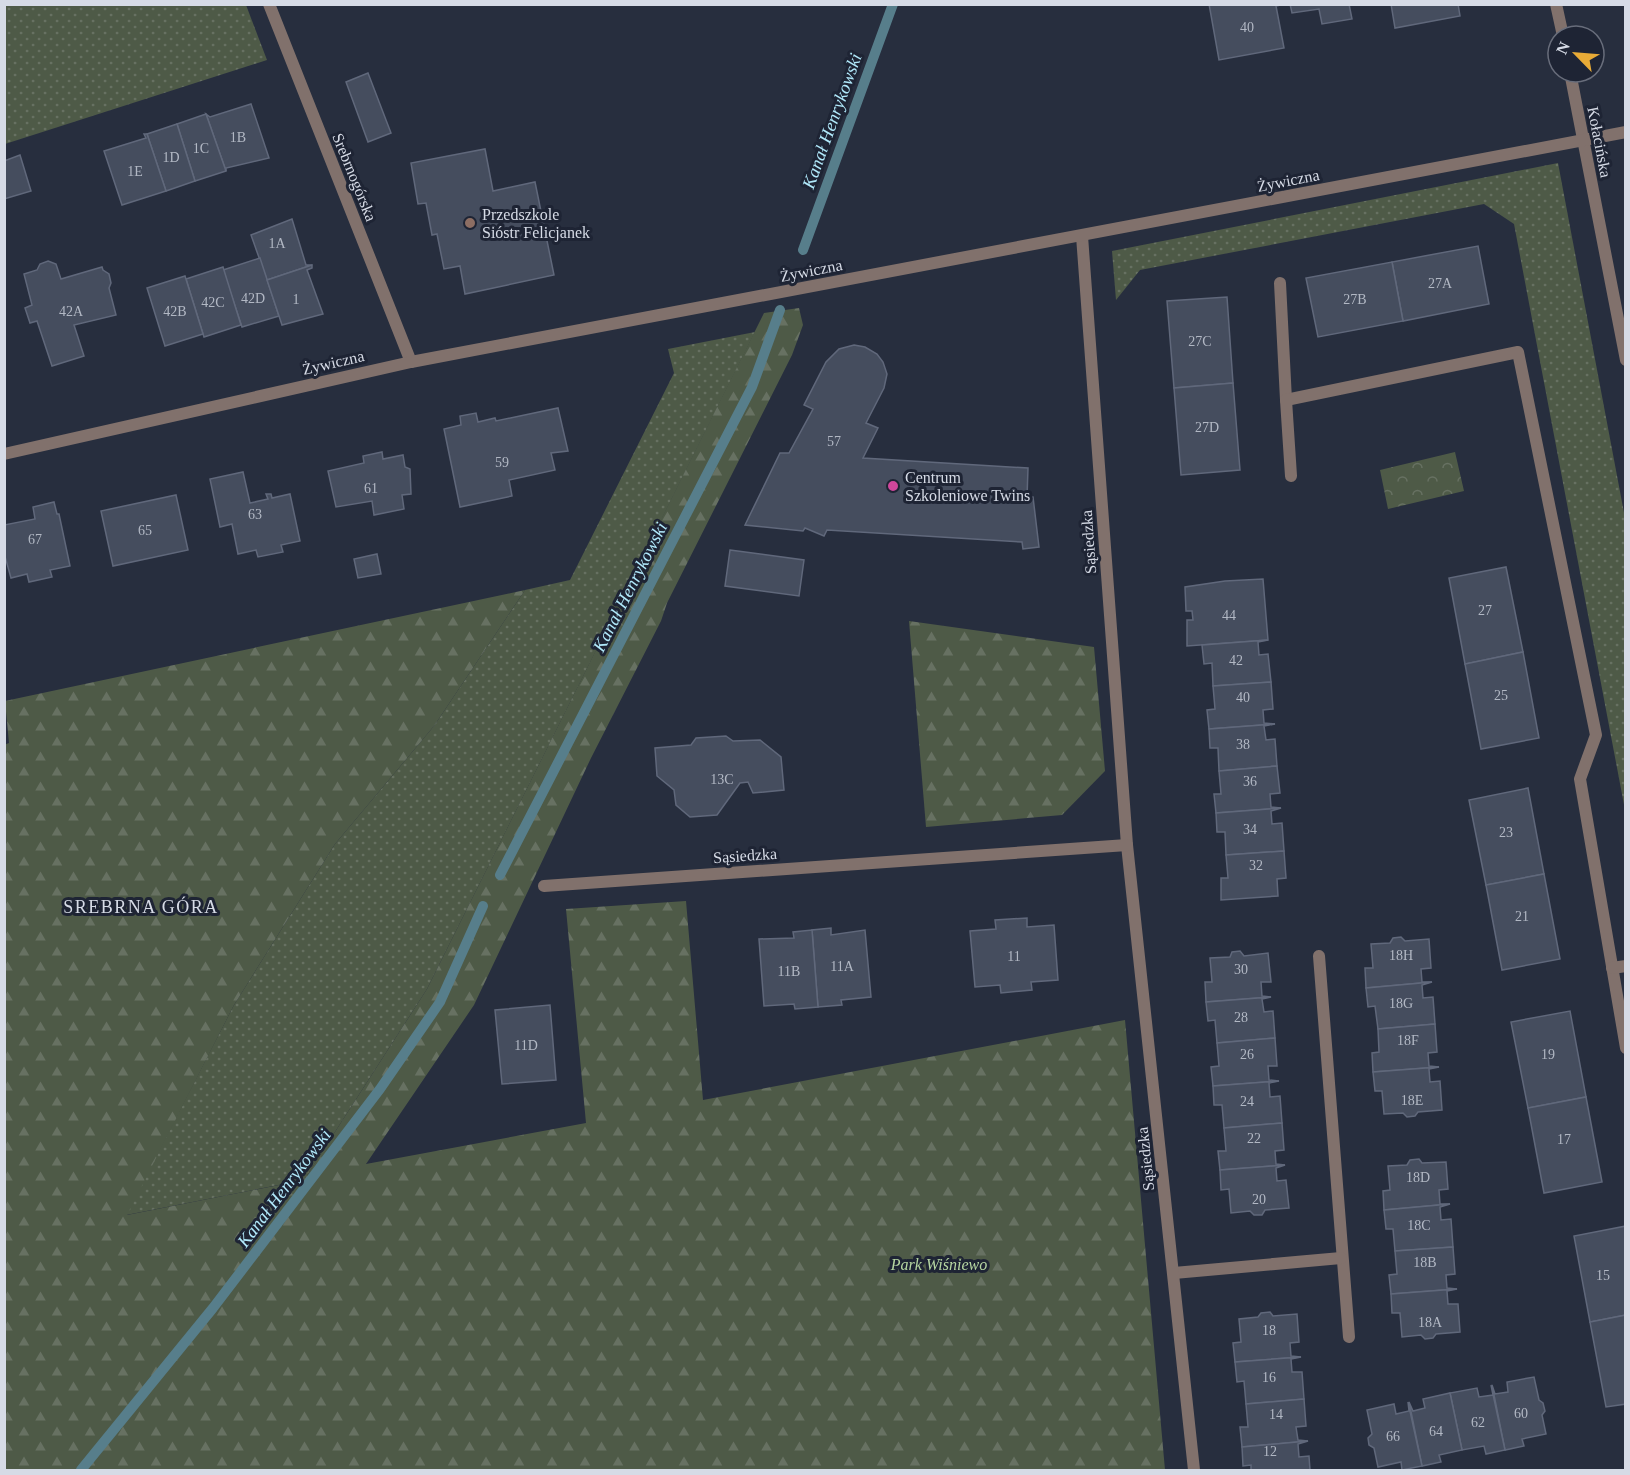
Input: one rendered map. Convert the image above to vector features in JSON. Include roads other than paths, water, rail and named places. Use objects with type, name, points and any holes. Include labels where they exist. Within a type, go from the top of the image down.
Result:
[{"type":"street","name":"Srebrnogórska","points":[[269,4],[411,362]]},
{"type":"street","points":[[1556,4],[1560,24]]},
{"type":"street","name":"Kołacińska","points":[[1572,84],[1626,360]]},
{"type":"street","name":"Żywiczna","points":[[4,454],[411,362],[1626,132]]},
{"type":"street","name":"Sąsiedzka","points":[[1082,236],[1127,845],[1194,1470]]},
{"type":"street","points":[[1280,283],[1291,476]]},
{"type":"street","points":[[1286,400],[1518,352],[1596,735],[1580,778],[1626,1048]]},
{"type":"street","name":"Sąsiedzka","points":[[544,886],[1127,845]]},
{"type":"street","points":[[1319,956],[1349,1337]]},
{"type":"street","points":[[1612,968],[1626,966]]},
{"type":"street","points":[[1174,1273],[1341,1258]]},
{"type":"waterway","name":"Kanał Henrykowski","points":[[803,250],[893,4]]},
{"type":"waterway","name":"Kanał Henrykowski","points":[[500,875],[752,387],[780,310]]},
{"type":"waterway","name":"Kanał Henrykowski","points":[[81,1470],[213,1308],[380,1089],[440,1002],[483,906]]},
{"type":"place","name":"Przedszkole Sióstr Felicjanek","points":[[470,223]]},
{"type":"place","name":"Centrum Szkoleniowe Twins","points":[[893,486]]},
{"type":"district","name":"SREBRNA GÓRA","points":[[141,907]]},
{"type":"park label","name":"Park Wiśniewo","points":[[939,1264]]}]
